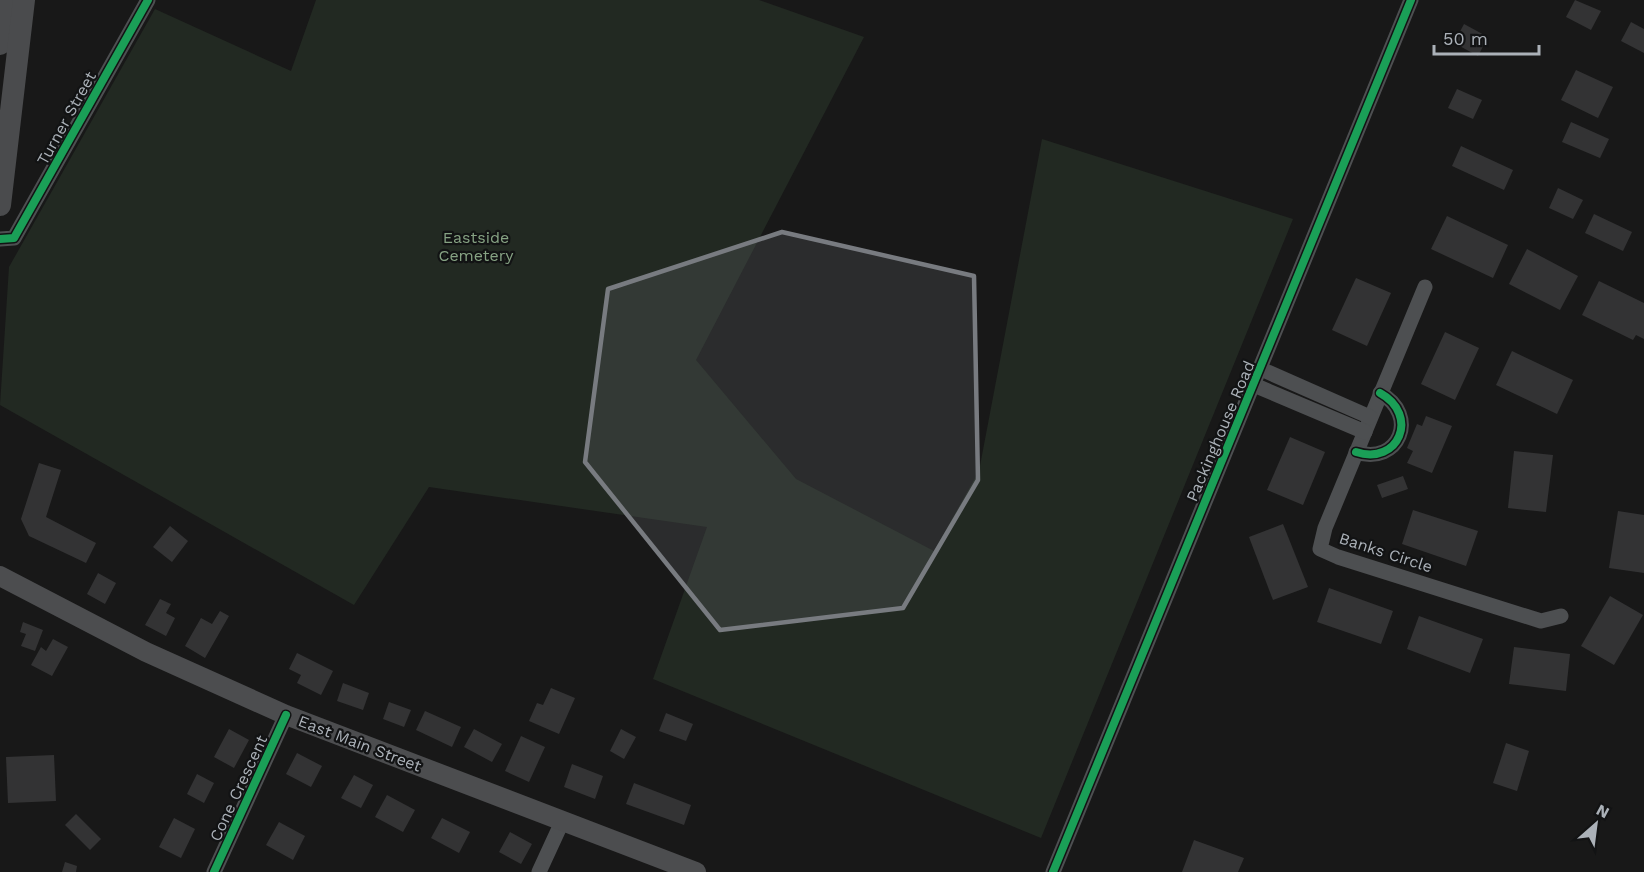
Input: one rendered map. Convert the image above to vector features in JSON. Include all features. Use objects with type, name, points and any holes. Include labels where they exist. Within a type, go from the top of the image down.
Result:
[{"type":"main road","points":[[0,44],[5,0]]},
{"type":"main road","points":[[0,205],[24,0]]},
{"type":"main road","name":"East Main Street","points":[[0,576],[146,651],[286,715],[696,872]]},
{"type":"street","name":"Turner Street","points":[[0,239],[14,238],[148,0]]},
{"type":"street","name":"Packinghouse Road","points":[[1053,872],[1412,0]]},
{"type":"street","name":"Banks Circle","points":[[1425,287],[1325,528],[1320,549],[1338,557],[1541,621],[1561,616]]},
{"type":"street","points":[[1260,369],[1367,424]]},
{"type":"street","points":[[1254,385],[1367,424]]},
{"type":"street","points":[[1356,452],[1375,455],[1392,447],[1398,440],[1402,422],[1400,412],[1389,398],[1380,393]]},
{"type":"street","name":"Cone Crescent","points":[[214,872],[286,715]]},
{"type":"street","points":[[540,872],[562,822]]},
{"type":"highlighted area","points":[[782,232],[974,276],[978,480],[903,608],[720,630],[585,462],[608,289]]},
{"type":"green space","name":"Eastside Cemetery","points":[[316,0],[759,0],[864,37],[696,360],[796,479],[934,551],[979,471],[1042,139],[1293,219],[1041,838],[653,679],[707,527],[429,487],[354,605],[0,405],[9,267],[155,9],[291,71]]},
{"type":"building","points":[[1575,0],[1601,11],[1591,30],[1566,17]]},
{"type":"building","points":[[1631,22],[1644,29],[1644,53],[1621,41]]},
{"type":"building","points":[[1464,24],[1488,37],[1478,56],[1454,43]]},
{"type":"building","points":[[1576,70],[1613,87],[1598,118],[1561,100]]},
{"type":"building","points":[[1457,89],[1482,100],[1473,119],[1448,108]]},
{"type":"building","points":[[1571,122],[1609,139],[1600,158],[1562,142]]},
{"type":"building","points":[[1461,146],[1513,170],[1504,190],[1452,166]]},
{"type":"building","points":[[1558,188],[1583,200],[1573,219],[1549,208]]},
{"type":"building","points":[[1594,214],[1632,232],[1623,251],[1585,233]]},
{"type":"building","points":[[1447,216],[1508,245],[1493,278],[1431,249]]},
{"type":"building","points":[[1527,249],[1578,276],[1560,310],[1509,284]]},
{"type":"building","points":[[1356,278],[1391,293],[1367,346],[1332,330]]},
{"type":"building","points":[[1599,281],[1644,303],[1644,339],[1636,335],[1633,340],[1582,315]]},
{"type":"building","points":[[1445,332],[1479,348],[1455,400],[1421,384]]},
{"type":"building","points":[[1512,351],[1573,380],[1557,414],[1496,385]]},
{"type":"building","points":[[1426,416],[1452,426],[1432,473],[1407,463],[1413,451],[1407,448],[1417,424],[1422,426]]},
{"type":"building","points":[[1290,437],[1325,452],[1303,505],[1267,490]]},
{"type":"building","points":[[1514,451],[1553,455],[1546,512],[1508,508]]},
{"type":"building","points":[[39,463],[61,470],[46,517],[96,543],[86,563],[29,536],[21,519]]},
{"type":"building","points":[[1403,476],[1408,489],[1382,498],[1377,485]]},
{"type":"building","points":[[1413,510],[1478,531],[1466,566],[1402,544]]},
{"type":"building","points":[[1618,511],[1644,515],[1644,573],[1609,568]]},
{"type":"building","points":[[1283,524],[1308,587],[1273,600],[1249,537]]},
{"type":"building","points":[[170,526],[188,541],[172,562],[153,547]]},
{"type":"building","points":[[98,573],[116,583],[105,604],[87,594]]},
{"type":"building","points":[[1329,588],[1393,611],[1381,644],[1317,622]]},
{"type":"building","points":[[1610,596],[1643,615],[1614,665],[1581,646]]},
{"type":"building","points":[[160,599],[171,604],[166,613],[175,618],[166,636],[145,625]]},
{"type":"building","points":[[220,611],[229,616],[205,658],[185,646],[201,618],[212,624]]},
{"type":"building","points":[[1419,616],[1483,639],[1470,673],[1407,649]]},
{"type":"building","points":[[23,622],[43,630],[35,651],[21,646],[26,634],[20,632]]},
{"type":"building","points":[[53,639],[68,647],[52,676],[31,665],[41,647],[46,651]]},
{"type":"building","points":[[1514,647],[1570,654],[1566,691],[1509,684]]},
{"type":"building","points":[[297,653],[333,671],[321,695],[297,683],[301,675],[289,669]]},
{"type":"building","points":[[343,683],[369,693],[363,710],[337,701]]},
{"type":"building","points":[[551,688],[575,698],[559,734],[529,721],[537,703],[543,705]]},
{"type":"building","points":[[389,702],[411,710],[404,727],[383,719]]},
{"type":"building","points":[[425,711],[461,727],[452,747],[416,730]]},
{"type":"building","points":[[666,713],[693,724],[686,741],[659,731]]},
{"type":"building","points":[[229,729],[249,740],[234,768],[214,757]]},
{"type":"building","points":[[474,729],[502,744],[492,762],[464,747]]},
{"type":"building","points":[[621,729],[636,737],[624,759],[610,751]]},
{"type":"building","points":[[521,736],[545,747],[529,782],[505,771]]},
{"type":"building","points":[[1506,743],[1529,751],[1517,791],[1493,783]]},
{"type":"building","points":[[297,753],[322,766],[311,787],[286,774]]},
{"type":"building","points":[[54,755],[56,801],[8,803],[6,757]]},
{"type":"building","points":[[572,764],[603,776],[595,799],[564,787]]},
{"type":"building","points":[[197,774],[214,783],[204,803],[187,794]]},
{"type":"building","points":[[354,775],[373,785],[361,808],[341,798]]},
{"type":"building","points":[[634,783],[691,805],[684,825],[626,804]]},
{"type":"building","points":[[387,795],[415,810],[403,832],[375,817]]},
{"type":"building","points":[[76,814],[101,839],[90,850],[65,825]]},
{"type":"building","points":[[174,818],[195,829],[181,858],[159,847]]},
{"type":"building","points":[[442,818],[470,832],[459,853],[431,838]]},
{"type":"building","points":[[279,822],[305,836],[293,860],[266,845]]},
{"type":"building","points":[[510,832],[532,844],[521,864],[499,852]]},
{"type":"building","points":[[1194,840],[1244,858],[1238,872],[1182,872]]},
{"type":"building","points":[[65,862],[77,866],[76,872],[62,872]]},
{"type":"cycle path","points":[[0,239],[14,238],[148,0]]},
{"type":"cycle path","points":[[1053,872],[1411,0]]},
{"type":"cycle path","points":[[1356,452],[1371,454],[1384,452],[1399,436],[1401,425],[1399,413],[1392,402],[1380,393]]},
{"type":"cycle path","points":[[214,872],[286,715]]}]
